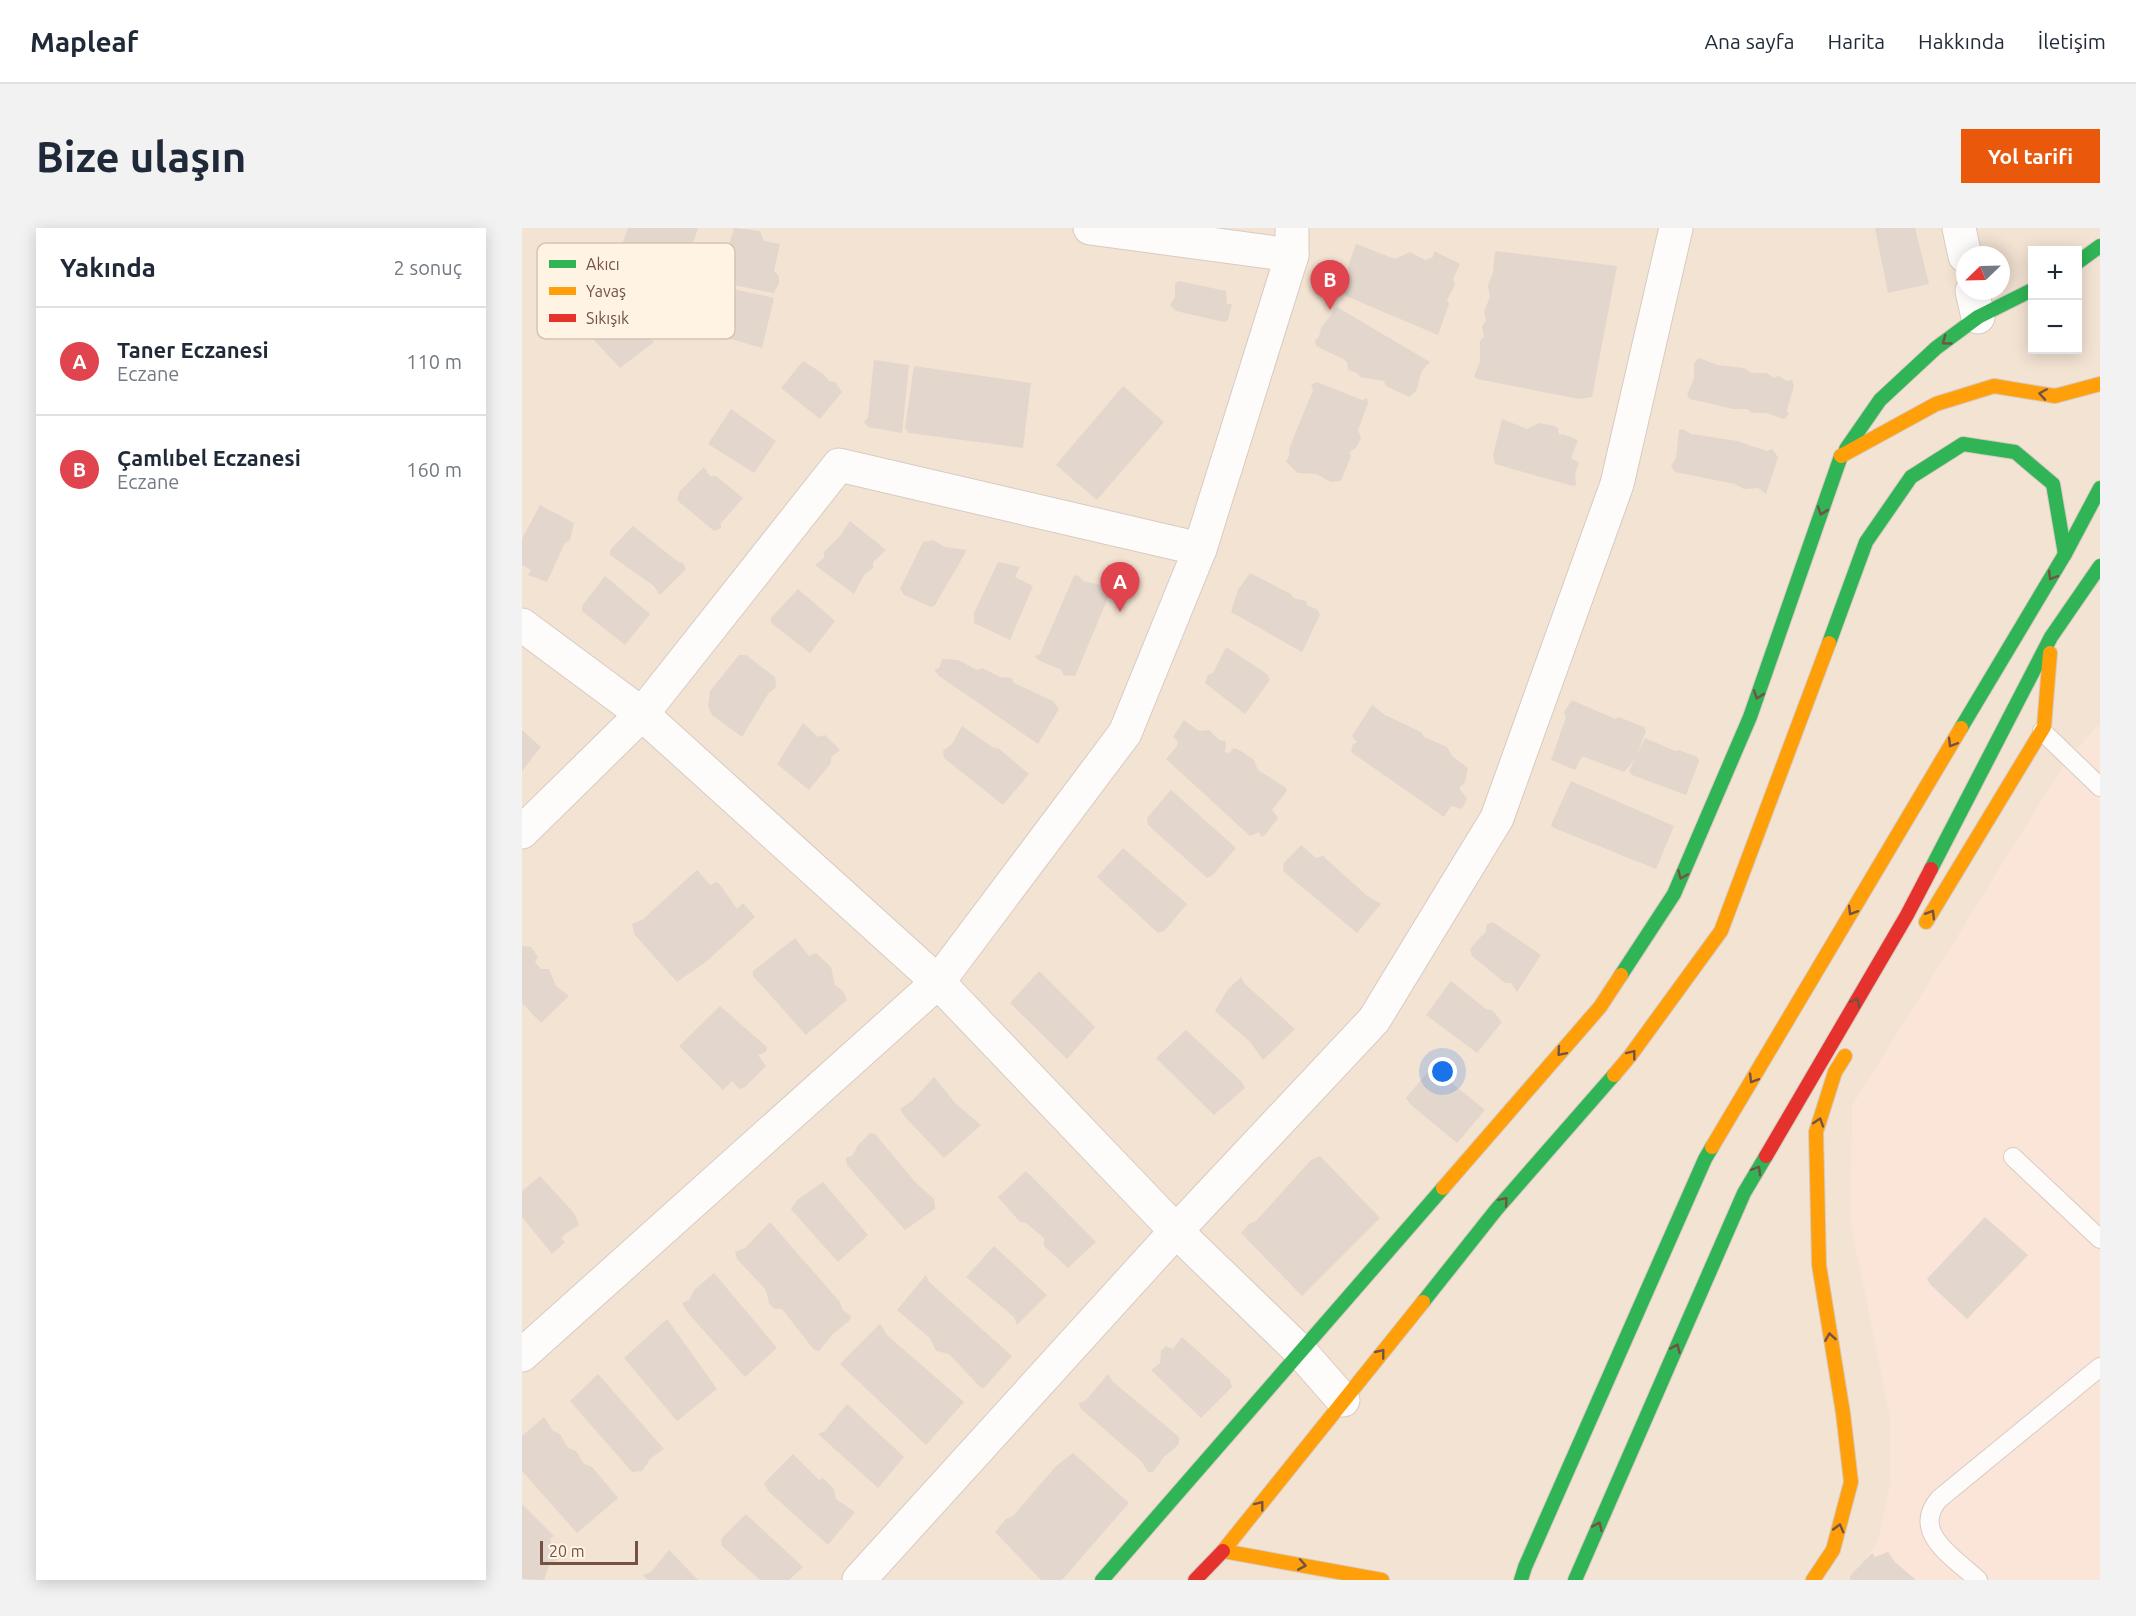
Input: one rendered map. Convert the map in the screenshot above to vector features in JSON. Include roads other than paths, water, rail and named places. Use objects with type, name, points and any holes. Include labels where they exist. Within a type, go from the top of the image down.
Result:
[{"type":"main road","points":[[2082,259],[2100,246]]},
{"type":"main road","points":[[1102,1580],[1600,1007],[1674,894],[1750,717],[1841,456],[1880,400],[1936,348],[1975,304],[2028,291]]},
{"type":"main road","points":[[1841,456],[1936,404],[1994,387],[2055,396],[2100,384]]},
{"type":"main road","points":[[1195,1580],[1223,1551],[1496,1210],[1630,1056],[1721,932],[1866,542],[1911,477],[1963,444],[2015,452],[2052,484],[2065,554]]},
{"type":"main road","points":[[1521,1580],[1706,1159],[2065,554],[2100,488]]},
{"type":"main road","points":[[1575,1580],[1744,1193],[1907,915],[2051,637],[2100,567]]},
{"type":"main road","points":[[1920,932],[2044,727],[2051,637]]},
{"type":"main road","points":[[1813,1580],[1833,1550],[1851,1482],[1843,1413],[1819,1265],[1815,1132],[1835,1072],[1853,1042]]},
{"type":"main road","points":[[1223,1551],[1382,1580]]},
{"type":"street","points":[[522,1355],[938,982],[1125,733],[1200,549],[1292,241],[1090,228]]},
{"type":"street","points":[[859,1580],[1176,1231],[1374,1020],[1497,818],[1617,484],[1676,228]]},
{"type":"street","points":[[1959,228],[1963,246]]},
{"type":"street","points":[[522,832],[642,714],[839,465],[1200,549]]},
{"type":"street","points":[[522,625],[642,714],[938,982],[1176,1231],[1300,1351],[1343,1400]]},
{"type":"lane","points":[[2042,731],[2100,787]]},
{"type":"lane","points":[[2013,1157],[2100,1239]]},
{"type":"lane","points":[[1978,1580],[1935,1540],[1928,1525],[1932,1507],[2100,1367]]},
{"type":"place","name":"Çamlıbel Eczanesi","points":[[1330,310]]},
{"type":"place","name":"Taner Eczanesi","points":[[1120,612]]}]
